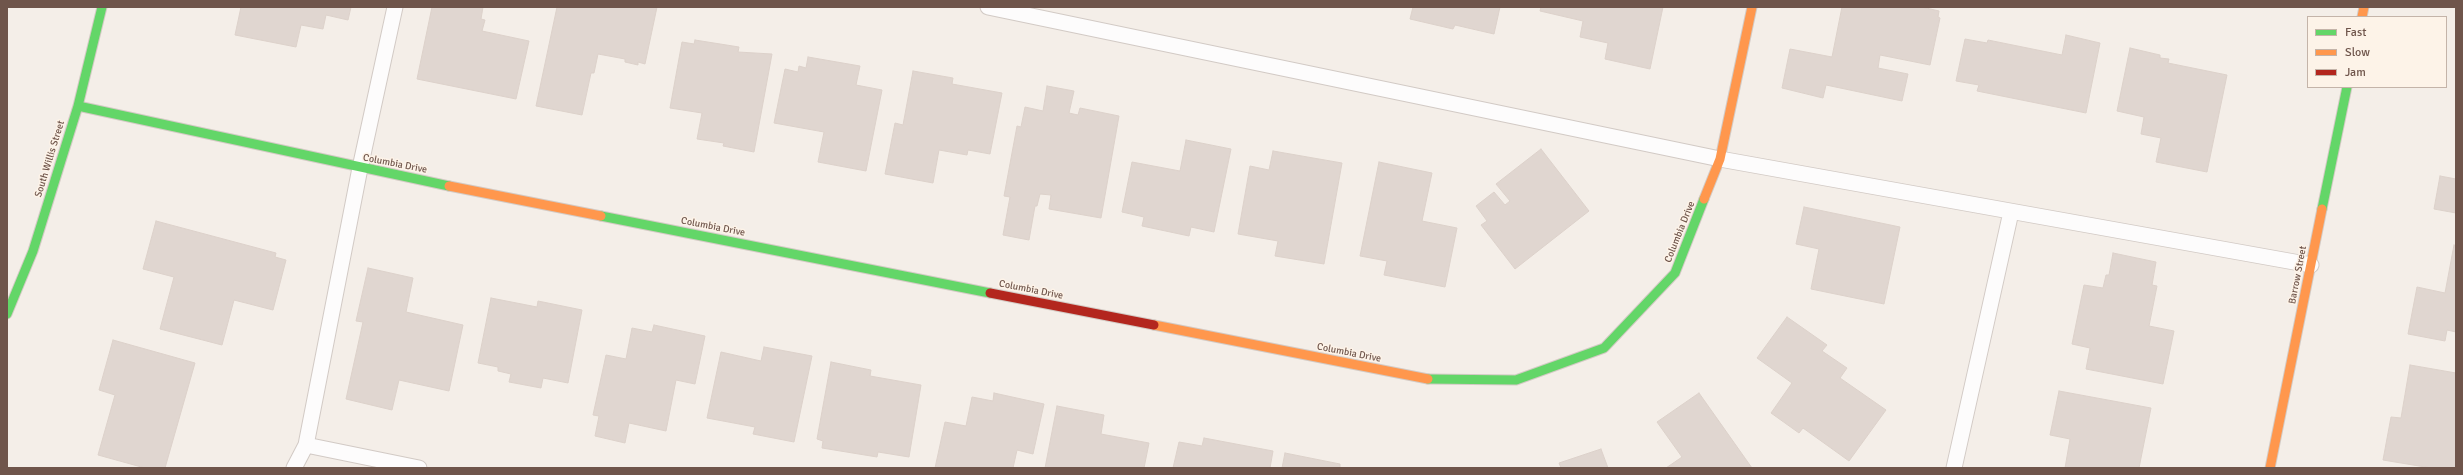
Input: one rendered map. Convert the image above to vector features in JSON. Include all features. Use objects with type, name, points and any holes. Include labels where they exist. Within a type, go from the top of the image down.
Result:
[{"type":"street","name":"South Willis Street","points":[[7,314],[33,251],[78,106],[102,7]]},
{"type":"street","name":"Columbia Drive","points":[[78,106],[360,168],[1437,381],[1516,380],[1604,348],[1675,273],[1720,159],[1752,7]]},
{"type":"street","name":"Barrow Street","points":[[2270,468],[2347,88]]},
{"type":"lane","points":[[294,468],[306,445],[360,168],[396,7]]},
{"type":"lane","points":[[988,7],[1720,159],[2311,265]]},
{"type":"lane","points":[[1954,468],[2011,212]]},
{"type":"lane","points":[[306,445],[419,468]]},
{"type":"building","points":[[241,7],[351,7],[348,20],[326,15],[323,29],[301,25],[296,47],[235,35]]},
{"type":"building","points":[[432,7],[483,7],[481,19],[485,20],[482,31],[529,41],[516,99],[417,79]]},
{"type":"building","points":[[557,7],[657,7],[645,64],[638,62],[638,65],[625,62],[625,59],[598,54],[594,73],[591,73],[582,115],[536,106]]},
{"type":"building","points":[[1413,7],[1500,7],[1494,34],[1455,25],[1453,29],[1410,19]]},
{"type":"building","points":[[1541,7],[1663,7],[1650,69],[1605,59],[1608,43],[1580,37],[1583,21],[1540,11]]},
{"type":"building","points":[[1842,7],[1922,7],[1939,11],[1938,17],[1940,18],[1930,65],[1880,55],[1878,68],[1908,74],[1902,101],[1826,85],[1823,98],[1782,88],[1790,49],[1832,57]]},
{"type":"building","points":[[2066,35],[2100,43],[2086,113],[1977,91],[1979,85],[1956,81],[1965,39],[1987,43],[1988,40],[2062,55]]},
{"type":"building","points":[[695,40],[739,47],[738,52],[772,54],[754,152],[723,146],[724,143],[697,139],[702,113],[670,108],[682,42],[694,44]]},
{"type":"building","points":[[2130,48],[2160,55],[2160,58],[2169,59],[2168,63],[2227,75],[2207,172],[2156,162],[2161,138],[2141,134],[2144,117],[2117,111]]},
{"type":"building","points":[[808,57],[860,66],[856,85],[882,90],[866,171],[818,162],[824,132],[774,123],[785,69],[798,72],[799,66],[806,68]]},
{"type":"building","points":[[913,71],[953,78],[952,84],[1002,93],[990,154],[968,150],[967,155],[939,150],[933,183],[885,174],[895,123],[903,125]]},
{"type":"building","points":[[1047,86],[1074,91],[1069,113],[1078,115],[1080,108],[1119,116],[1101,218],[1049,209],[1051,195],[1040,194],[1037,206],[1035,206],[1029,240],[1003,235],[1010,197],[1004,196],[1017,126],[1021,127],[1025,107],[1043,111]]},
{"type":"building","points":[[1186,140],[1231,149],[1214,232],[1191,227],[1189,236],[1142,226],[1144,217],[1122,212],[1132,162],[1180,171]]},
{"type":"building","points":[[1541,149],[1589,211],[1515,269],[1481,225],[1487,221],[1476,206],[1494,192],[1505,205],[1510,201],[1496,184]]},
{"type":"building","points":[[1273,151],[1342,163],[1324,264],[1275,256],[1278,241],[1238,234],[1250,166],[1269,170]]},
{"type":"building","points":[[1379,162],[1432,173],[1422,221],[1457,228],[1445,287],[1384,275],[1387,261],[1360,256]]},
{"type":"building","points":[[2440,176],[2456,179],[2456,213],[2434,209]]},
{"type":"building","points":[[1804,207],[1900,227],[1884,304],[1811,289],[1819,249],[1796,244]]},
{"type":"building","points":[[156,221],[276,253],[275,257],[286,260],[273,310],[234,300],[222,345],[160,329],[174,277],[143,269]]},
{"type":"building","points":[[2454,245],[2456,246],[2456,332],[2447,330],[2445,341],[2408,334],[2417,287],[2445,293]]},
{"type":"building","points":[[2113,253],[2156,262],[2152,285],[2157,286],[2149,326],[2174,331],[2163,384],[2086,369],[2090,348],[2072,344],[2084,285],[2103,288],[2106,275],[2109,275]]},
{"type":"building","points":[[368,268],[413,278],[406,312],[463,325],[449,391],[399,380],[392,410],[346,399],[363,322],[356,321]]},
{"type":"building","points":[[491,298],[537,307],[538,301],[582,310],[568,383],[543,378],[541,388],[509,382],[511,374],[498,371],[498,367],[478,363]]},
{"type":"building","points":[[1787,317],[1827,345],[1822,351],[1847,368],[1840,378],[1886,410],[1849,461],[1803,428],[1799,433],[1771,413],[1792,383],[1757,358]]},
{"type":"building","points":[[654,325],[705,336],[695,384],[676,380],[666,431],[629,423],[625,443],[595,436],[599,416],[593,415],[606,355],[626,359],[632,328],[652,332]]},
{"type":"building","points":[[113,340],[195,363],[165,468],[145,468],[98,455],[115,395],[99,390]]},
{"type":"building","points":[[764,347],[812,356],[794,442],[753,434],[755,427],[707,418],[721,352],[761,361]]},
{"type":"building","points":[[831,362],[871,370],[870,376],[921,385],[909,457],[878,452],[877,457],[822,448],[823,441],[817,439]]},
{"type":"building","points":[[2410,365],[2456,373],[2456,468],[2431,468],[2383,460],[2391,417],[2401,418]]},
{"type":"building","points":[[2059,391],[2151,408],[2139,468],[2065,468],[2070,439],[2050,435]]},
{"type":"building","points":[[994,393],[1044,404],[1033,454],[1017,450],[1013,468],[935,468],[945,422],[966,426],[972,397],[993,401]]},
{"type":"building","points":[[1699,393],[1752,468],[1666,468],[1682,457],[1657,422]]},
{"type":"building","points":[[1057,406],[1104,415],[1101,434],[1149,443],[1144,468],[1045,468]]},
{"type":"building","points":[[1204,438],[1273,451],[1270,468],[1173,468],[1179,442],[1202,446]]},
{"type":"building","points":[[1601,449],[1608,468],[1561,468],[1559,463]]},
{"type":"building","points":[[1285,453],[1340,464],[1340,468],[1282,468]]},
{"type":"traffic: fast","points":[[7,314],[33,251],[78,106],[102,7]]},
{"type":"traffic: fast","points":[[2322,209],[2347,88]]},
{"type":"traffic: fast","points":[[78,106],[449,186]]},
{"type":"traffic: fast","points":[[1428,379],[1516,380],[1604,348],[1675,273],[1704,199]]},
{"type":"traffic: fast","points":[[601,216],[990,293]]},
{"type":"traffic: slow","points":[[1704,199],[1720,159],[1752,7]]},
{"type":"traffic: slow","points":[[2362,16],[2364,7]]},
{"type":"traffic: slow","points":[[449,186],[601,216]]},
{"type":"traffic: slow","points":[[2270,468],[2322,209]]},
{"type":"traffic: slow","points":[[1154,325],[1428,379]]},
{"type":"traffic: jam","points":[[990,293],[1154,325]]}]
